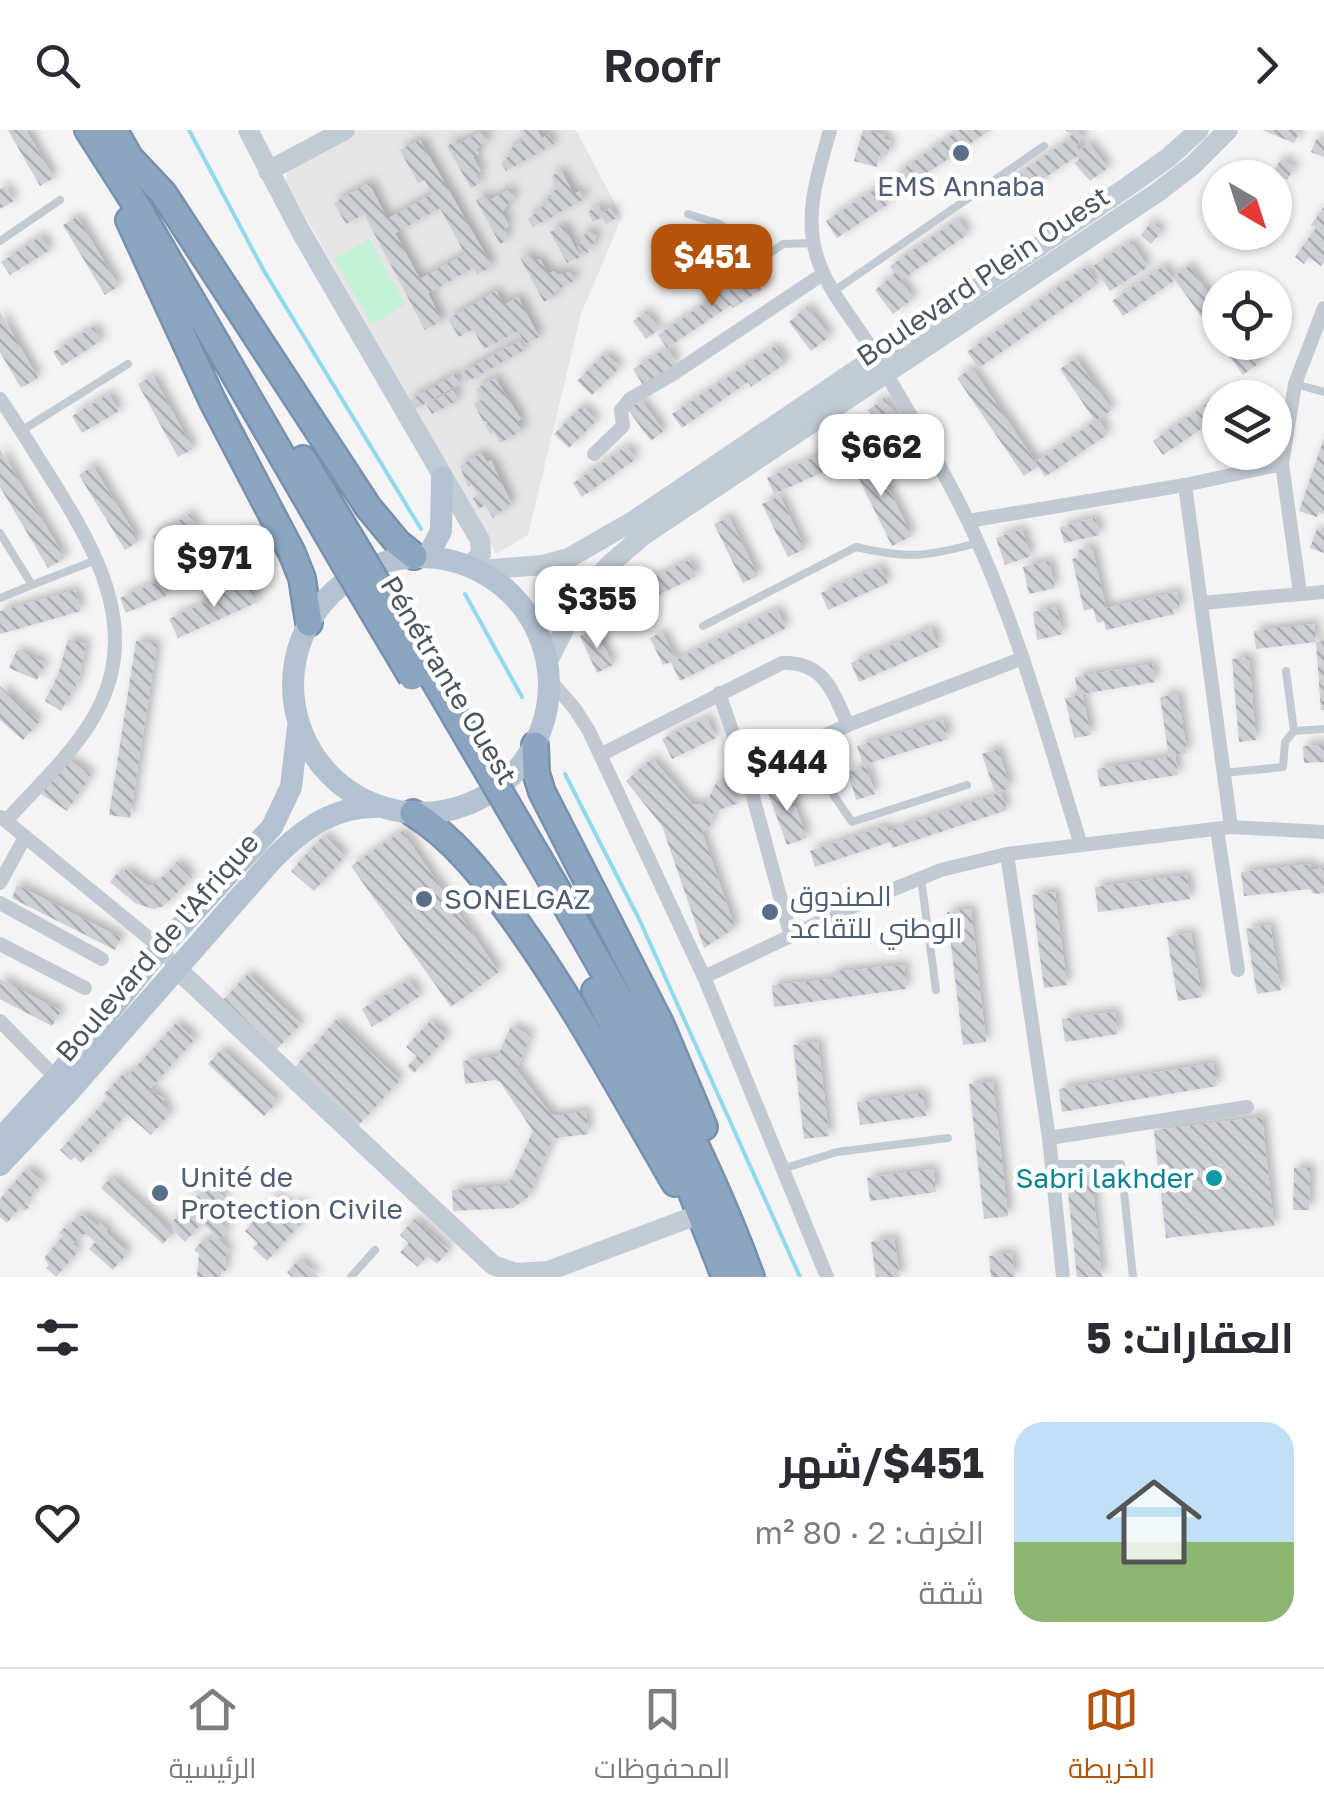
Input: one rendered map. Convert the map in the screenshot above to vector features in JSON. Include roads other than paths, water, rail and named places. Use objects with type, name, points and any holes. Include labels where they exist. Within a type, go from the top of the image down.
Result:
[{"type":"highway","name":"Pénétrante Ouest","points":[[88,130],[119,162]]},
{"type":"highway","name":"Pénétrante Ouest","points":[[114,130],[119,162],[138,208],[499,807],[658,1111],[751,1277]]},
{"type":"highway","points":[[119,162],[162,194],[368,507],[398,543],[421,556]]},
{"type":"highway","points":[[119,162],[165,304],[292,553],[302,578],[309,623]]},
{"type":"highway","points":[[535,745],[536,773],[542,792],[660,1025],[702,1121],[712,1209]]},
{"type":"highway","points":[[413,813],[451,841],[490,886],[550,970],[681,1194],[712,1209]]},
{"type":"highway","name":"Pénétrante Ouest","points":[[712,1209],[726,1277]]},
{"type":"main road","points":[[248,130],[268,172],[482,545],[475,568]]},
{"type":"main road","points":[[268,172],[345,130]]},
{"type":"main road","name":"Boulevard Plein Ouest","points":[[549,671],[580,596],[644,535],[1169,157],[1198,130]]},
{"type":"main road","name":"Boulevard Plein Ouest","points":[[475,568],[543,565],[568,558],[1158,192],[1193,166],[1228,130]]},
{"type":"main road","points":[[421,556],[442,531],[442,478]]},
{"type":"main road","points":[[421,556],[475,568],[504,586],[525,608],[540,633],[549,671],[545,720],[535,745],[518,769],[496,789],[471,803],[443,811],[413,813],[381,807],[353,794],[330,775],[311,751],[298,724],[293,672],[309,623],[328,596],[353,576],[382,562],[421,556]]},
{"type":"main road","name":"Boulevard de l'Afrique","points":[[0,1165],[161,948],[272,827],[292,787],[298,724]]},
{"type":"main road","name":"Boulevard de l'Afrique","points":[[0,1139],[62,1086],[178,969],[302,830],[334,813],[362,806],[381,807]]},
{"type":"main road","points":[[178,969],[488,1271],[516,1275],[548,1270],[712,1209]]},
{"type":"street","points":[[830,130],[812,198],[814,243],[823,274],[881,364],[968,521],[1023,658],[1080,845]]},
{"type":"street","points":[[594,454],[623,426],[622,410],[630,398],[673,374],[823,274]]},
{"type":"street","points":[[1292,407],[1296,384],[1324,308]]},
{"type":"street","points":[[0,399],[6,420],[22,431],[96,560],[114,612],[117,642],[113,672],[101,705],[79,738],[3,819],[161,948],[178,969]]},
{"type":"street","points":[[968,521],[1254,470]]},
{"type":"street","points":[[1283,470],[1300,593]]},
{"type":"street","points":[[1185,485],[1224,773],[1224,828],[1238,970]]},
{"type":"street","points":[[1201,604],[1324,592]]},
{"type":"street","points":[[746,771],[848,725],[1023,658]]},
{"type":"street","points":[[600,755],[782,663],[797,662],[819,672],[828,681],[848,725]]},
{"type":"street","points":[[549,671],[600,755],[704,977],[827,1277]]},
{"type":"street","points":[[719,693],[746,771],[790,933]]},
{"type":"street","points":[[704,977],[790,933],[921,878],[1006,854],[1224,828],[1324,832]]},
{"type":"street","points":[[0,883],[25,837]]},
{"type":"street","points":[[1006,854],[1049,1138],[1063,1277]]},
{"type":"street","points":[[0,902],[102,959]]},
{"type":"street","points":[[0,944],[85,988]]},
{"type":"street","points":[[1,1023],[62,1086]]},
{"type":"street","points":[[1049,1138],[1247,1107]]},
{"type":"lane","points":[[834,290],[1044,146]]},
{"type":"lane","points":[[0,241],[60,200]]},
{"type":"lane","points":[[688,214],[720,224],[762,258],[783,244],[814,243]]},
{"type":"lane","points":[[22,431],[128,364]]},
{"type":"lane","points":[[1296,384],[1324,392]]},
{"type":"lane","points":[[0,533],[32,585]]},
{"type":"lane","points":[[703,626],[856,547],[898,557],[939,554],[977,543]]},
{"type":"lane","points":[[0,598],[96,560]]},
{"type":"lane","points":[[1224,773],[1282,767],[1286,742],[1294,731],[1286,671]]},
{"type":"lane","points":[[1294,731],[1324,729]]},
{"type":"lane","points":[[800,746],[852,822],[966,785]]},
{"type":"lane","points":[[921,878],[936,990]]},
{"type":"lane","points":[[782,1169],[837,1152],[948,1138]]},
{"type":"lane","points":[[1052,1164],[1121,1164],[1133,1277]]},
{"type":"lane","points":[[351,1277],[374,1250]]},
{"type":"waterway","points":[[189,130],[264,271],[421,529]]},
{"type":"waterway","points":[[465,594],[522,697]]},
{"type":"waterway","points":[[565,774],[640,921],[800,1277]]},
{"type":"place","name":"EMS Annaba","points":[[961,153]]},
{"type":"place","name":"SONELGAZ","points":[[424,899]]},
{"type":"place","name":"الصندوق الوطني للتقاعد","points":[[770,912]]},
{"type":"place","name":"Sabri lakhder","points":[[1214,1178]]},
{"type":"place","name":"Unité de Protection Civile","points":[[160,1193]]}]
